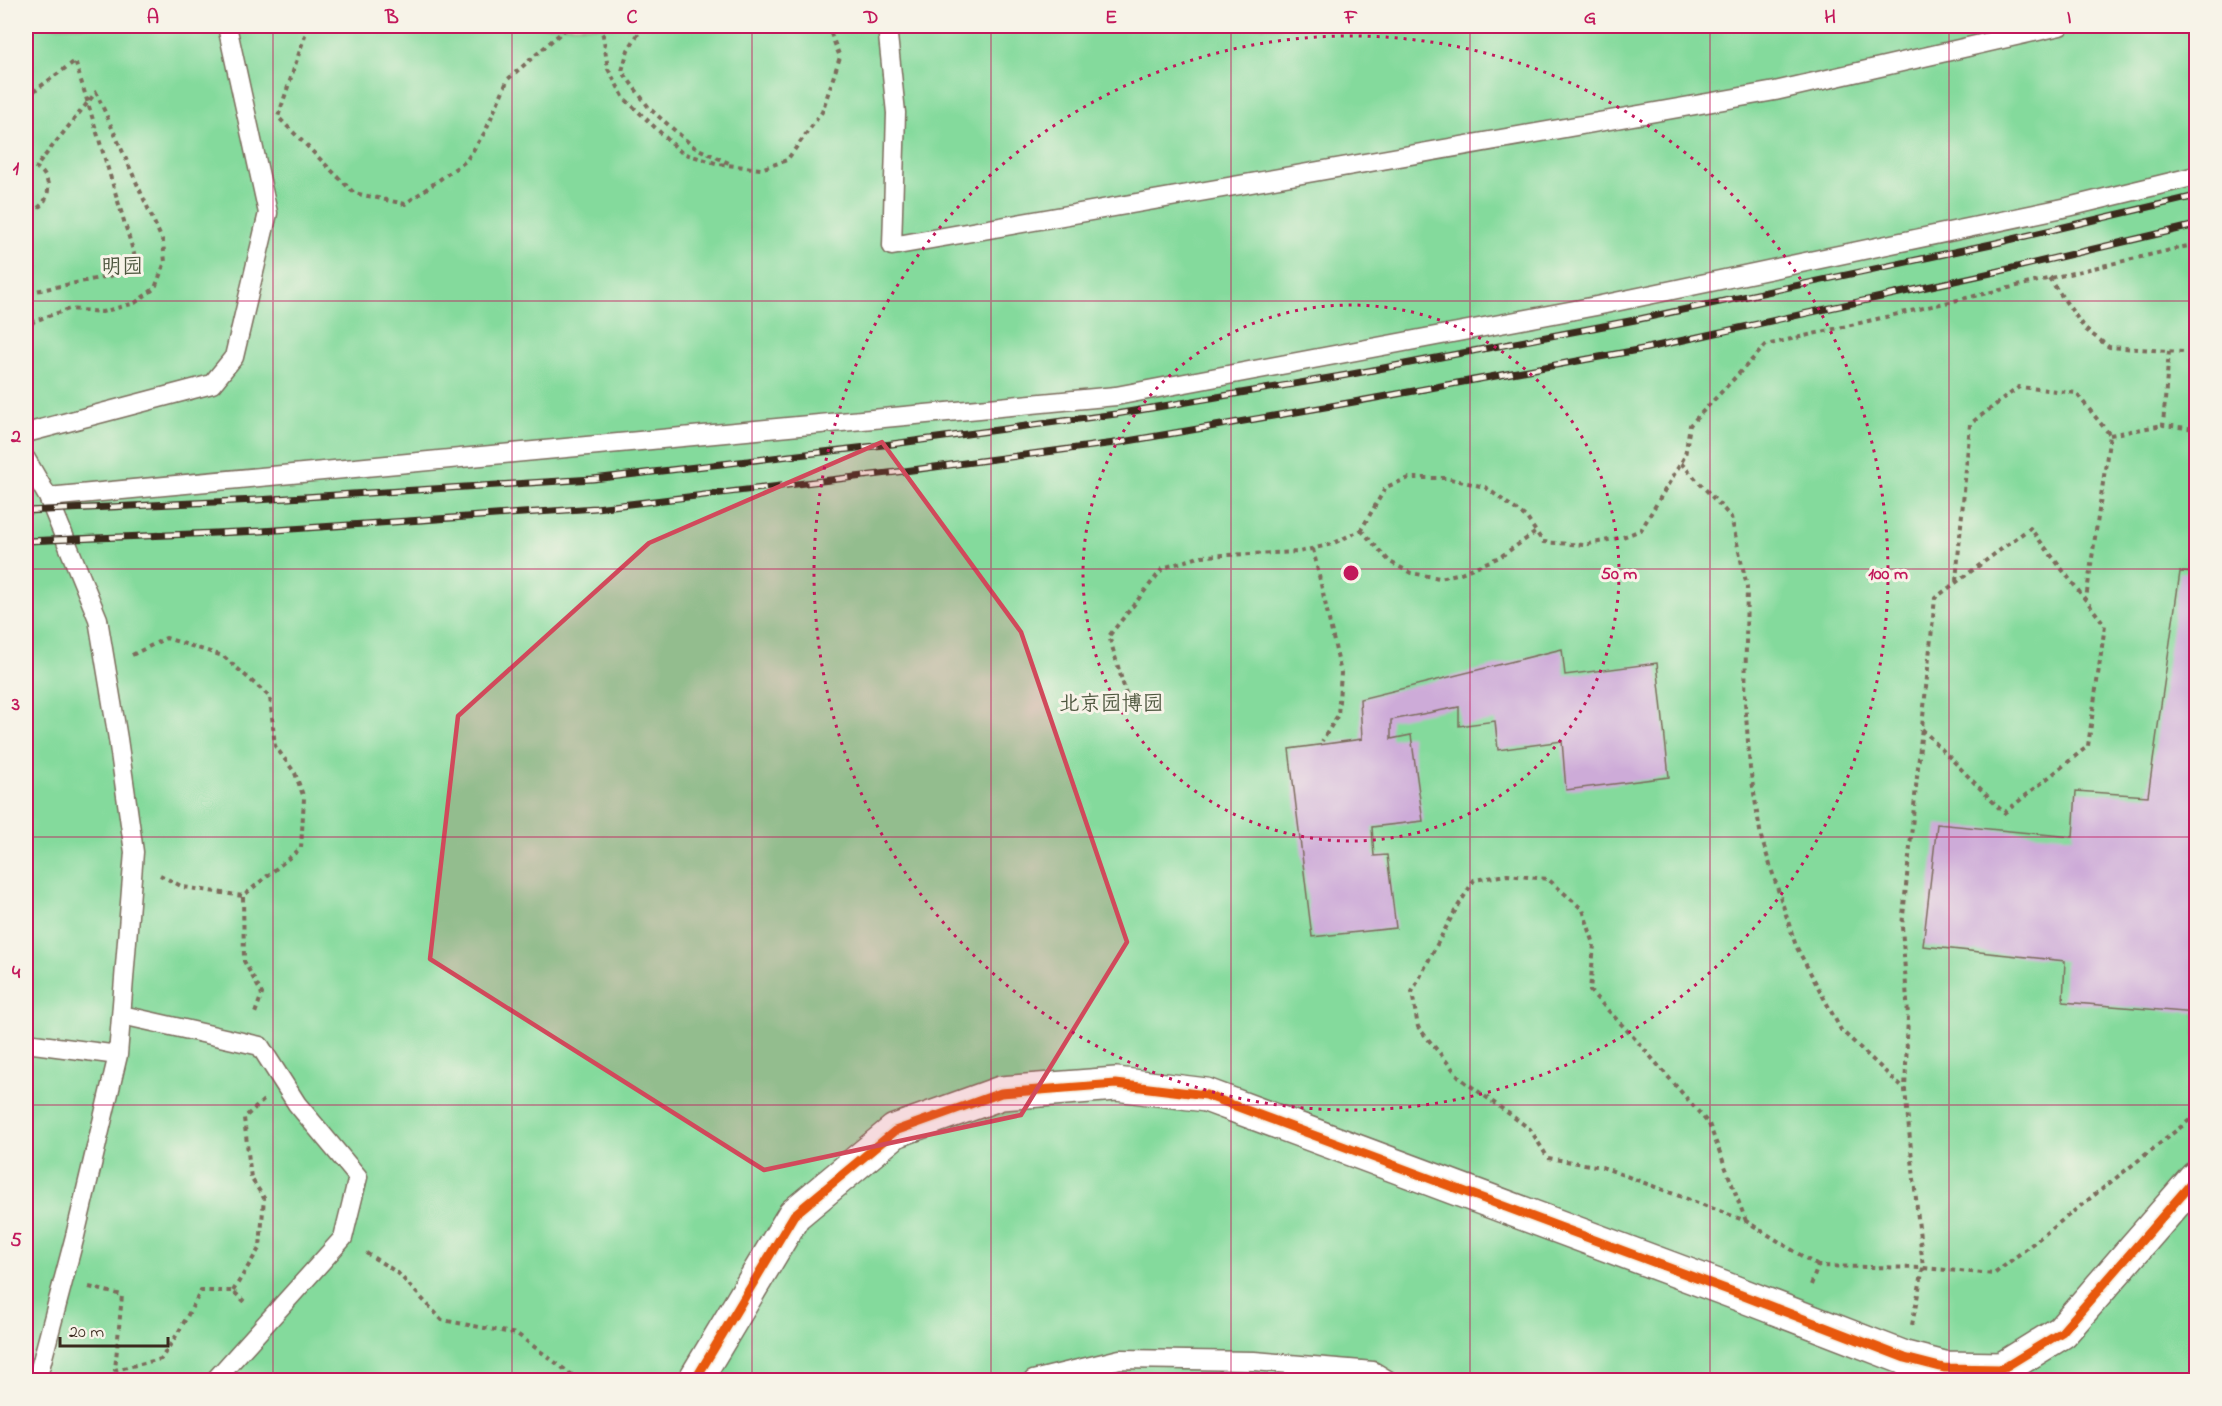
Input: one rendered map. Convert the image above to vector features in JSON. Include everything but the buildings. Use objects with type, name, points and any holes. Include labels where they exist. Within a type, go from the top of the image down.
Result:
[{"type":"street","points":[[695,1380],[794,1215],[895,1131],[1001,1093],[1116,1084],[1206,1095],[1905,1358],[1944,1368],[2002,1369],[2062,1332],[2196,1178]]},
{"type":"lane","points":[[26,433],[212,384],[234,357],[268,213],[226,26]]},
{"type":"lane","points":[[886,26],[896,113],[892,246],[1775,91],[2060,26]]},
{"type":"lane","points":[[48,497],[1116,396],[1596,306],[2068,207],[2196,176]]},
{"type":"lane","points":[[26,459],[48,497],[98,619],[134,852],[118,1055],[37,1380]]},
{"type":"lane","points":[[122,1015],[260,1046],[297,1104],[358,1177],[343,1238],[215,1380]]},
{"type":"lane","points":[[26,1043],[118,1055]]},
{"type":"lane","points":[[1033,1380],[1120,1359],[1131,1359],[1254,1360],[1373,1371],[1388,1380]]},
{"type":"path","points":[[308,26],[278,117],[354,193],[405,204],[466,161],[485,132],[508,79],[569,26]]},
{"type":"path","points":[[442,26],[468,26]]},
{"type":"path","points":[[597,26],[603,34],[608,69],[624,98],[682,153],[719,164],[761,169],[787,160],[822,112],[840,57],[828,26]]},
{"type":"path","points":[[643,26],[628,50],[622,71],[650,109],[694,147],[734,166]]},
{"type":"path","points":[[26,97],[75,61],[139,270],[26,293]]},
{"type":"path","points":[[26,331],[34,321],[69,309],[102,312],[135,303],[155,288],[165,262],[163,242],[96,92],[36,167]]},
{"type":"path","points":[[26,165],[36,167],[47,178],[49,193],[42,206],[26,212]]},
{"type":"path","points":[[1129,704],[1109,636],[1163,568],[1202,556],[1299,552],[1332,544],[1361,530],[1386,487],[1409,478],[1446,478],[1485,487],[1526,518],[1543,542],[1584,545],[1623,537],[1641,530],[1685,456],[1690,425],[1766,345],[2196,244]]},
{"type":"path","points":[[2049,278],[2085,329],[2109,347],[2196,353]]},
{"type":"path","points":[[2163,425],[2169,351]]},
{"type":"path","points":[[1956,582],[1971,424],[2019,387],[2076,393],[2110,435],[2086,599]]},
{"type":"path","points":[[2110,435],[2163,425],[2196,429]]},
{"type":"path","points":[[1681,463],[1731,517],[1747,586],[1745,702],[1750,768],[1761,837],[1796,946],[1841,1030],[1905,1090]]},
{"type":"path","points":[[1905,1358],[1923,1268],[1905,1090],[1908,1016],[1902,926],[1935,598],[2030,528],[2105,625],[2088,746],[2004,813],[1922,729]]},
{"type":"path","points":[[1361,530],[1390,562],[1412,573],[1440,578],[1461,573],[1500,557],[1536,532]]},
{"type":"path","points":[[1313,549],[1341,673],[1338,715],[1323,741]]},
{"type":"path","points":[[106,668],[166,638],[223,656],[270,697],[275,746],[295,773],[304,798],[301,848],[243,896],[183,887],[133,862]]},
{"type":"path","points":[[1746,1221],[1710,1124],[1590,991],[1594,944],[1583,910],[1548,879],[1507,875],[1474,880],[1452,916],[1412,992],[1418,1027],[1461,1079],[1530,1129],[1548,1158],[1602,1167],[1746,1221],[1818,1266],[1923,1268],[1994,1274],[2196,1115]]},
{"type":"path","points":[[243,896],[244,961],[262,994],[245,1043]]},
{"type":"path","points":[[233,1291],[260,1247],[264,1198],[251,1178],[244,1118],[283,1082]]},
{"type":"path","points":[[343,1238],[398,1273],[442,1320],[517,1334],[579,1380]]},
{"type":"path","points":[[1799,1317],[1818,1266]]},
{"type":"path","points":[[63,1280],[122,1295],[115,1370],[161,1359],[201,1291],[233,1291],[267,1322]]},
{"type":"highlighted area","points":[[882,442],[1021,632],[1127,942],[1021,1115],[764,1170],[430,959],[458,716],[649,543]]},
{"type":"green space","name":"北京园博园","points":[[26,26],[2196,26],[2196,1380],[26,1380]]},
{"type":"railway","points":[[26,511],[256,500],[593,479],[892,444],[1116,414],[1347,375],[1635,320],[1996,243],[2196,196]]},
{"type":"railway","points":[[26,541],[262,531],[596,508],[1122,442],[1643,349],[2000,271],[2196,225]]},
{"type":"cycle path","points":[[695,1380],[794,1215],[895,1131],[1001,1093],[1116,1084],[1206,1095],[1905,1358],[1944,1368],[2002,1369],[2062,1332],[2196,1178]]},
{"type":"park label","name":"明园","points":[[122,266]]}]
